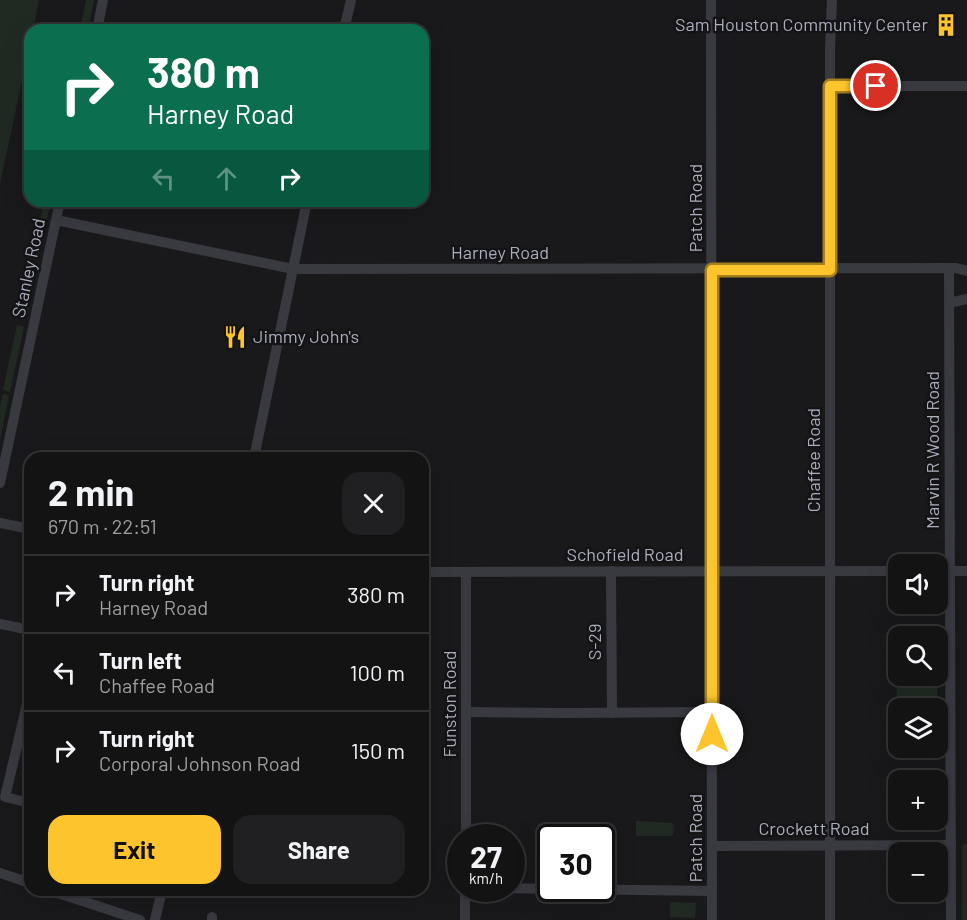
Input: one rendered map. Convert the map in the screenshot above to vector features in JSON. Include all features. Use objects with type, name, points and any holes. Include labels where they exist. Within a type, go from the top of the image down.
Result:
[{"type":"street","points":[[98,24],[103,0]]},
{"type":"street","points":[[346,24],[351,0]]},
{"type":"street","name":"Patch Road","points":[[711,0],[712,920]]},
{"type":"street","name":"Chaffee Road","points":[[830,920],[830,86],[832,0]]},
{"type":"street","points":[[830,86],[967,86]]},
{"type":"street","name":"Stanley Road","points":[[0,483],[59,207]]},
{"type":"street","points":[[255,452],[306,207]]},
{"type":"street","name":"Harney Road","points":[[56,220],[294,269],[830,270],[949,268],[967,271]]},
{"type":"street","name":"Marvin R Wood Road","points":[[949,268],[951,920]]},
{"type":"street","points":[[950,303],[967,299]]},
{"type":"street","points":[[0,523],[24,528]]},
{"type":"street","name":"S-29","points":[[611,571],[612,713]]},
{"type":"street","name":"Schofield Road","points":[[429,572],[888,571]]},
{"type":"street","points":[[950,571],[967,571]]},
{"type":"street","name":"Funston Road","points":[[466,572],[466,824]]},
{"type":"street","points":[[0,624],[24,629]]},
{"type":"street","points":[[466,712],[566,714],[712,712]]},
{"type":"street","points":[[24,720],[5,797],[24,802]]},
{"type":"street","name":"Crockett Road","points":[[712,846],[951,845]]},
{"type":"street","points":[[0,873],[24,881]]},
{"type":"street","points":[[525,888],[712,891]]},
{"type":"street","points":[[64,896],[116,916],[140,920]]},
{"type":"street","points":[[155,920],[161,896]]},
{"type":"street","points":[[465,902],[465,920]]},
{"type":"shaded area","points":[[0,0],[39,0],[34,24],[24,24],[24,71],[0,184]]},
{"type":"shaded area","points":[[86,0],[94,0],[89,24],[81,24]]},
{"type":"shaded area","points":[[43,207],[50,207],[39,255],[35,257],[33,253]]},
{"type":"shaded area","points":[[33,266],[36,269],[28,312],[20,311],[30,267]]},
{"type":"shaded area","points":[[17,325],[24,327],[10,392],[3,390]]},
{"type":"shaded area","points":[[3,394],[9,395],[0,440],[0,406]]},
{"type":"shaded area","points":[[897,686],[937,686],[937,698],[897,698]]},
{"type":"shaded area","points":[[636,821],[671,823],[674,825],[673,834],[671,836],[636,836]]},
{"type":"shaded area","points":[[967,844],[967,920],[962,920],[962,845]]},
{"type":"shaded area","points":[[670,902],[696,903],[695,918],[670,917]]},
{"type":"place","name":"Sam Houston Community Center","points":[[946,25]]},
{"type":"place","name":"Jimmy John's","points":[[235,337]]},
{"type":"route","points":[[712,734],[712,270],[830,270],[830,86],[876,86]]}]
